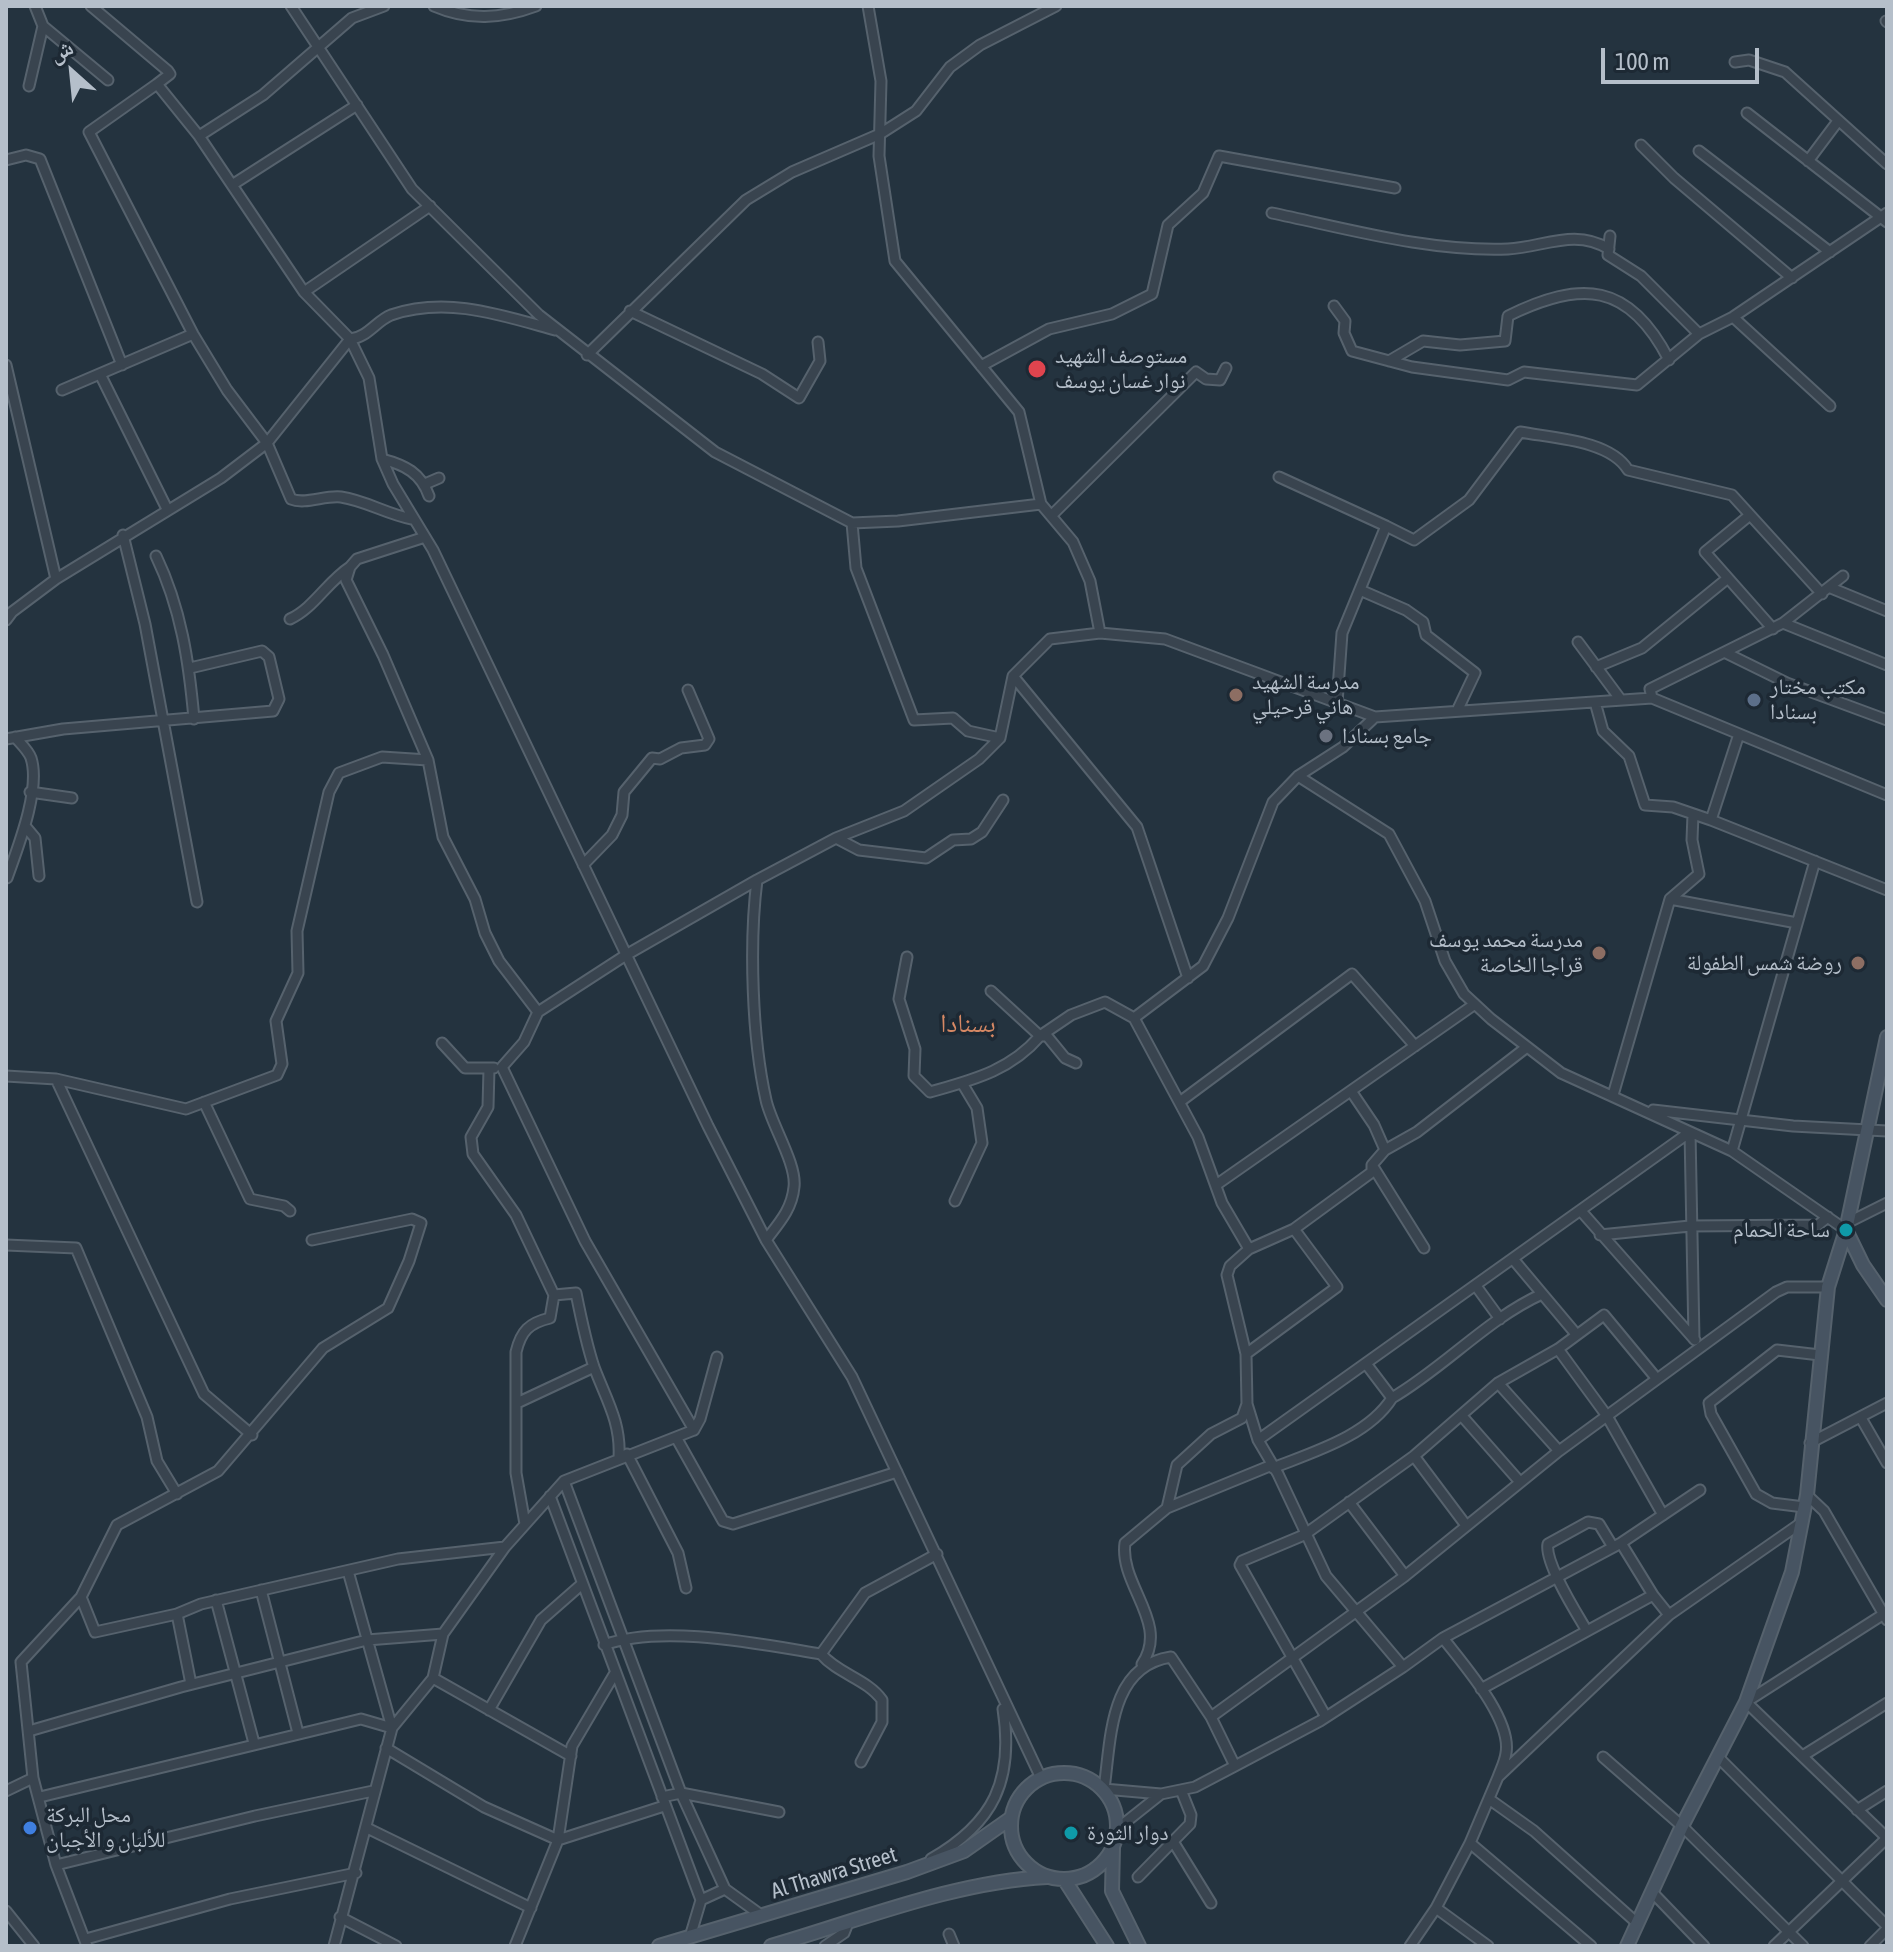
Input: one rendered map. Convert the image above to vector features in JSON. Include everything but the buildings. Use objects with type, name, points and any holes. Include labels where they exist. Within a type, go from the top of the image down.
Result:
[{"type":"main road","points":[[1627,1946],[1682,1826],[1746,1702],[1792,1572],[1805,1501],[1828,1287],[1846,1226],[1887,1037]]},
{"type":"main road","points":[[1846,1226],[1863,1265],[1887,1300]]},
{"type":"main road","points":[[1050,1877],[1024,1861],[1015,1848],[1011,1818],[1016,1801],[1041,1778],[1057,1773],[1074,1773],[1104,1789],[1117,1815],[1112,1891],[1139,1946]]},
{"type":"main road","name":"Al Thawra Street","points":[[659,1946],[907,1872],[964,1851],[1011,1818]]},
{"type":"main road","points":[[771,1946],[1012,1879],[1064,1879],[1092,1871],[1113,1847]]},
{"type":"main road","points":[[1064,1879],[1107,1946]]},
{"type":"street","points":[[35,6],[43,26],[108,80]]},
{"type":"street","points":[[91,6],[170,74],[89,132],[193,334],[227,390],[267,443],[291,499],[339,497],[369,503],[383,513],[412,519]]},
{"type":"street","points":[[291,6],[412,189],[558,331],[715,452],[852,523],[898,521],[1041,504]]},
{"type":"street","points":[[199,136],[263,95],[321,48],[352,18],[384,6]]},
{"type":"street","points":[[434,6],[457,16],[490,17],[506,17],[536,6]]},
{"type":"street","points":[[483,6],[490,17]]},
{"type":"street","points":[[868,6],[881,81],[879,156],[895,261],[1019,412],[1041,504],[1073,542],[1090,581],[1100,633]]},
{"type":"street","points":[[587,355],[746,200],[792,172],[880,134],[916,111],[950,67],[980,45],[1056,6]]},
{"type":"street","points":[[29,86],[43,26]]},
{"type":"street","points":[[1735,62],[1749,60],[1785,72],[1887,164]]},
{"type":"street","points":[[157,84],[199,136],[304,292],[350,339],[369,378],[382,459],[412,519],[425,537],[766,1240],[852,1377],[937,1554],[1002,1702],[1041,1778]]},
{"type":"street","points":[[232,185],[357,105]]},
{"type":"street","points":[[1334,306],[1345,321],[1344,333],[1352,351],[1389,361],[1508,380],[1524,372],[1637,385],[1699,334],[1733,317],[1885,217],[1747,113]]},
{"type":"street","points":[[1808,161],[1838,121]]},
{"type":"street","points":[[1641,145],[1674,178],[1792,278]]},
{"type":"street","points":[[1699,151],[1830,252]]},
{"type":"street","points":[[6,160],[26,155],[40,159],[122,365]]},
{"type":"street","points":[[981,366],[1049,329],[1112,314],[1152,294],[1168,225],[1203,193],[1219,156],[1395,188]]},
{"type":"street","points":[[304,292],[430,206]]},
{"type":"street","points":[[1272,213],[1427,245],[1510,249],[1572,238],[1595,240],[1609,249]]},
{"type":"street","points":[[1610,236],[1608,255],[1641,276],[1699,334]]},
{"type":"street","points":[[1389,361],[1423,341],[1460,345],[1505,341],[1508,316],[1543,299],[1576,291],[1609,296],[1644,320],[1669,360]]},
{"type":"street","points":[[350,339],[359,339],[388,316],[436,305],[487,312],[558,331]]},
{"type":"street","points":[[630,311],[762,374],[799,398],[820,361],[818,342]]},
{"type":"street","points":[[1733,317],[1830,406]]},
{"type":"street","points":[[62,390],[193,334]]},
{"type":"street","points":[[7,612],[123,535],[221,478],[267,443],[350,339]]},
{"type":"street","points":[[6,365],[56,579]]},
{"type":"street","points":[[1051,516],[1196,372],[1206,379],[1220,380],[1226,368]]},
{"type":"street","points":[[100,374],[167,509]]},
{"type":"street","points":[[1279,477],[1414,540],[1469,500],[1520,432],[1581,444],[1621,459],[1628,470],[1732,495],[1827,591],[1887,611]]},
{"type":"street","points":[[382,459],[406,467],[425,484],[429,496]]},
{"type":"street","points":[[425,484],[439,478]]},
{"type":"street","points":[[1750,515],[1705,552],[1773,629]]},
{"type":"street","points":[[852,523],[856,568],[914,720],[953,718],[968,731],[1000,738]]},
{"type":"street","points":[[1337,703],[1342,633],[1386,526]]},
{"type":"street","points":[[123,535],[145,624],[197,902]]},
{"type":"street","points":[[290,619],[306,610],[328,583],[357,559],[425,537]]},
{"type":"street","points":[[156,556],[177,605],[190,668],[194,719]]},
{"type":"street","points":[[350,567],[346,580],[383,655],[428,760],[443,837],[475,899],[499,961],[538,1012]]},
{"type":"street","points":[[1652,698],[1650,689],[1773,629],[1843,576]]},
{"type":"street","points":[[1596,667],[1642,648],[1728,578]]},
{"type":"street","points":[[1360,590],[1406,610],[1423,622],[1426,635],[1475,673],[1457,711]]},
{"type":"street","points":[[1783,623],[1887,665]]},
{"type":"street","points":[[442,1043],[465,1068],[502,1067],[524,1042],[538,1012],[626,955],[836,838],[904,811],[979,759],[1000,738],[1013,676],[1050,639],[1100,633],[1165,639],[1375,717],[1652,698],[1887,795]]},
{"type":"street","points":[[1578,642],[1621,700]]},
{"type":"street","points":[[10,738],[63,729],[163,723],[273,711],[279,699],[269,657],[262,651],[190,668]]},
{"type":"street","points":[[1726,653],[1787,683],[1887,720]]},
{"type":"street","points":[[1013,676],[1137,827],[1188,978]]},
{"type":"street","points":[[583,865],[612,835],[622,815],[624,792],[643,767],[652,758],[660,759],[688,746],[705,745],[709,739],[688,690]]},
{"type":"street","points":[[1595,702],[1603,731],[1629,756],[1645,805],[1673,807],[1711,820],[1887,890]]},
{"type":"street","points":[[1134,1018],[1203,966],[1228,918],[1273,802],[1298,776],[1343,747],[1375,717]]},
{"type":"street","points":[[1711,820],[1739,734]]},
{"type":"street","points":[[7,878],[25,826],[32,759],[10,738]]},
{"type":"street","points":[[6,1076],[56,1079],[186,1109],[277,1075],[282,1064],[276,1021],[298,973],[296,942],[300,910],[329,792],[339,773],[382,757],[428,760]]},
{"type":"street","points":[[1298,776],[1389,834],[1425,901],[1445,961],[1464,994],[1561,1073],[1732,1151],[1846,1226],[1887,1203]]},
{"type":"street","points":[[30,792],[72,798]]},
{"type":"street","points":[[836,838],[859,850],[926,858],[953,840],[971,839],[982,832],[1003,800]]},
{"type":"street","points":[[1613,1095],[1670,899],[1699,874],[1692,840],[1693,814]]},
{"type":"street","points":[[25,826],[35,838],[39,876]]},
{"type":"street","points":[[1732,1151],[1815,861]]},
{"type":"street","points":[[757,880],[752,925],[758,1061],[767,1105],[795,1184],[788,1213],[766,1240]]},
{"type":"street","points":[[1670,899],[1797,923]]},
{"type":"street","points":[[907,957],[899,999],[915,1049],[914,1076],[930,1092],[989,1076],[1071,1015],[1105,1002],[1134,1018],[1181,1101],[1216,1185],[1249,1249]]},
{"type":"street","points":[[1181,1101],[1352,974],[1415,1046]]},
{"type":"street","points":[[991,991],[1040,1036],[1047,1036],[1065,1058],[1076,1063]]},
{"type":"street","points":[[1216,1185],[1475,1004]]},
{"type":"street","points":[[1403,1667],[1326,1576],[1258,1440],[1247,1404],[1246,1354],[1227,1275],[1230,1266],[1249,1249],[1294,1229],[1372,1172],[1372,1165],[1385,1150],[1417,1132],[1527,1047]]},
{"type":"street","points":[[502,1067],[585,1241],[694,1430]]},
{"type":"street","points":[[489,1069],[488,1107],[471,1137],[473,1154],[516,1215],[554,1295],[550,1318],[537,1321],[521,1332],[516,1352],[516,1473],[525,1524]]},
{"type":"street","points":[[56,1079],[204,1394],[252,1435]]},
{"type":"street","points":[[955,1201],[982,1143],[977,1108],[962,1083]]},
{"type":"street","points":[[1351,1091],[1374,1125],[1385,1150]]},
{"type":"street","points":[[204,1102],[250,1199],[290,1211]]},
{"type":"street","points":[[1642,1108],[1741,1121],[1866,1132],[1887,1131]]},
{"type":"street","points":[[1258,1440],[1690,1132]]},
{"type":"street","points":[[1690,1132],[1690,1226],[1698,1343]]},
{"type":"street","points":[[1372,1165],[1424,1248]]},
{"type":"street","points":[[1581,1211],[1698,1343]]},
{"type":"street","points":[[1600,1235],[1690,1226],[1818,1225],[1828,1217]]},
{"type":"street","points":[[312,1240],[412,1219],[421,1223],[409,1261],[388,1308],[323,1348],[252,1435],[218,1471],[117,1525],[81,1597],[21,1662],[33,1778],[56,1865],[86,1942],[230,1899],[356,1873]]},
{"type":"street","points":[[1246,1354],[1337,1287],[1294,1229]]},
{"type":"street","points":[[6,1245],[76,1248],[147,1417],[157,1461],[177,1494]]},
{"type":"street","points":[[1513,1259],[1576,1334]]},
{"type":"street","points":[[1476,1286],[1500,1319]]},
{"type":"street","points":[[1211,1717],[1294,1660],[1405,1576],[1465,1524],[1657,1379],[1698,1343],[1787,1287],[1828,1287]]},
{"type":"street","points":[[554,1295],[576,1293],[594,1367],[615,1415],[623,1456],[678,1553],[686,1588]]},
{"type":"street","points":[[1542,1294],[1500,1319],[1392,1398],[1385,1409],[1346,1437],[1167,1508],[1125,1543],[1126,1561],[1150,1623],[1151,1651],[1118,1700],[1104,1789],[1161,1794],[1181,1790],[1235,1766],[1326,1717],[1443,1638],[1617,1545],[1700,1490]]},
{"type":"street","points":[[1326,1717],[1240,1565],[1247,1557],[1304,1535],[1414,1456],[1498,1383],[1558,1349],[1604,1315],[1657,1379]]},
{"type":"street","points":[[1558,1349],[1607,1416],[1663,1515]]},
{"type":"street","points":[[1774,1946],[1887,1838],[1746,1702],[1886,1615],[1824,1511],[1805,1501],[1772,1503],[1756,1494],[1711,1414],[1709,1403],[1770,1353],[1783,1349],[1820,1355]]},
{"type":"street","points":[[334,1946],[340,1917],[356,1873],[373,1791],[392,1728],[433,1678],[443,1634],[505,1547],[564,1481],[694,1430],[700,1419],[717,1357]]},
{"type":"street","points":[[1367,1365],[1392,1398]]},
{"type":"street","points":[[517,1403],[594,1367]]},
{"type":"street","points":[[1498,1383],[1559,1451]]},
{"type":"street","points":[[1810,1443],[1887,1403]]},
{"type":"street","points":[[1167,1508],[1177,1465],[1211,1434],[1242,1418],[1247,1404]]},
{"type":"street","points":[[1462,1416],[1520,1482]]},
{"type":"street","points":[[1861,1418],[1887,1463]]},
{"type":"street","points":[[677,1439],[723,1521],[733,1524],[897,1472]]},
{"type":"street","points":[[1414,1456],[1465,1524]]},
{"type":"street","points":[[564,1481],[681,1793],[725,1889],[761,1915]]},
{"type":"street","points":[[550,1496],[701,1900],[690,1937]]},
{"type":"street","points":[[1349,1502],[1405,1576]]},
{"type":"street","points":[[1587,1631],[1547,1550],[1553,1539],[1593,1522],[1599,1524],[1617,1545],[1669,1615]]},
{"type":"street","points":[[1498,1777],[1669,1615],[1801,1523]]},
{"type":"street","points":[[81,1597],[95,1632],[177,1614],[216,1600],[398,1559],[505,1547]]},
{"type":"street","points":[[821,1654],[865,1593],[937,1554]]},
{"type":"street","points":[[348,1571],[392,1728]]},
{"type":"street","points":[[489,1710],[541,1620],[582,1584]]},
{"type":"street","points":[[261,1590],[298,1733]]},
{"type":"street","points":[[1481,1689],[1653,1595]]},
{"type":"street","points":[[216,1600],[254,1743]]},
{"type":"street","points":[[177,1614],[191,1684]]},
{"type":"street","points":[[29,1731],[191,1684],[367,1640],[443,1634]]},
{"type":"street","points":[[604,1645],[623,1639],[669,1637],[821,1654],[833,1669],[869,1688],[882,1700],[882,1722],[861,1762]]},
{"type":"street","points":[[1410,1946],[1436,1908],[1470,1843],[1507,1751],[1503,1725],[1443,1638]]},
{"type":"street","points":[[1140,1667],[1171,1657],[1211,1717],[1235,1766]]},
{"type":"street","points":[[515,1946],[558,1840],[572,1746],[615,1673]]},
{"type":"street","points":[[433,1678],[571,1756]]},
{"type":"street","points":[[907,1872],[964,1835],[994,1802],[1002,1785],[1007,1753],[1002,1702]]},
{"type":"street","points":[[1804,1755],[1887,1703]]},
{"type":"street","points":[[40,1797],[361,1719],[392,1728]]},
{"type":"street","points":[[386,1748],[484,1807],[558,1840],[681,1793],[779,1812]]},
{"type":"street","points":[[1603,1757],[1682,1826],[1803,1946]]},
{"type":"street","points":[[1718,1757],[1842,1879],[1887,1928],[1870,1946]]},
{"type":"street","points":[[6,1791],[33,1778]]},
{"type":"street","points":[[1138,1877],[1190,1824],[1191,1815],[1181,1790]]},
{"type":"street","points":[[56,1865],[241,1819],[373,1791]]},
{"type":"street","points":[[1857,1810],[1887,1791]]},
{"type":"street","points":[[1117,1829],[1161,1794]]},
{"type":"street","points":[[1489,1799],[1534,1831],[1637,1923]]},
{"type":"street","points":[[367,1828],[531,1908]]},
{"type":"street","points":[[1174,1843],[1211,1903]]},
{"type":"street","points":[[1470,1843],[1591,1946]]},
{"type":"street","points":[[701,1900],[725,1889]]},
{"type":"street","points":[[1653,1893],[1704,1946]]},
{"type":"street","points":[[1436,1908],[1488,1946]]},
{"type":"street","points":[[6,1911],[34,1946]]},
{"type":"street","points":[[340,1917],[396,1946]]},
{"type":"street","points":[[825,1946],[844,1933],[848,1923]]},
{"type":"street","points":[[949,1934],[954,1946]]},
{"type":"place","name":"مستوصف الشهيد نوار غسان يوسف","points":[[1037,369]]},
{"type":"place","name":"مدرسة الشهيد هاني قرحيلي","points":[[1236,695]]},
{"type":"place","name":"مكتب مختار بسنادا","points":[[1754,700]]},
{"type":"place","name":"جامع بسنادا","points":[[1326,736]]},
{"type":"place","name":"مدرسة محمد يوسف قراجا الخاصة","points":[[1599,953]]},
{"type":"place","name":"روضة شمس الطفولة","points":[[1858,963]]},
{"type":"place","name":"ساحة الحمام","points":[[1846,1230]]},
{"type":"place","name":"محل البركة للألبان و الأجبان","points":[[30,1828]]},
{"type":"place","name":"دوار الثورة","points":[[1071,1833]]},
{"type":"district","name":"بسنادا","points":[[968,1024]]}]
